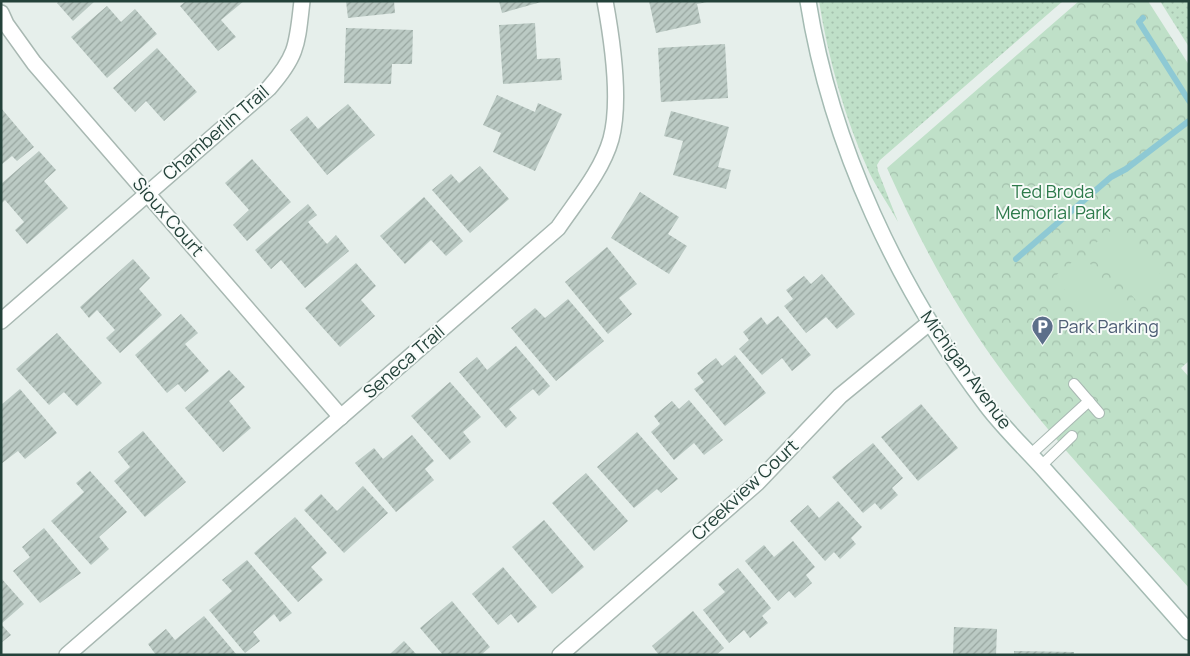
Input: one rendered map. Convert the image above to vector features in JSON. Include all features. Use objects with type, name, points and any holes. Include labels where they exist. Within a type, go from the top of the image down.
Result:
[{"type":"street","name":"Chamberlin Trail","points":[[1,321],[269,88],[285,70],[296,49],[302,1]]},
{"type":"street","name":"Seneca Trail","points":[[67,655],[558,228],[595,174],[611,139],[615,98],[612,41],[605,1]]},
{"type":"street","name":"Michigan Avenue","points":[[808,1],[827,84],[852,164],[886,243],[929,323],[988,407],[1189,632]]},
{"type":"street","name":"Sioux Court","points":[[1,13],[6,24],[34,62],[341,417]]},
{"type":"street","name":"Creekview Court","points":[[560,655],[757,484],[840,396],[929,323]]},
{"type":"lane","points":[[1074,384],[1099,413]]},
{"type":"lane","points":[[1030,454],[1089,401]]},
{"type":"lane","points":[[1041,466],[1072,436]]},
{"type":"green space","points":[[819,1],[1063,1],[880,160],[877,165],[878,171],[898,222],[872,178],[852,131],[832,66]]},
{"type":"green space","name":"Ted Broda Memorial Park","points":[[1079,1],[1148,1],[1189,65],[1189,361],[1181,368],[1189,377],[1189,588],[1064,448],[994,360],[949,291],[910,218],[887,168]]},
{"type":"green space","points":[[1160,1],[1189,1],[1189,47]]},
{"type":"green space","points":[[1119,224],[1168,283],[1140,305],[1091,247]]},
{"type":"green space","points":[[1082,254],[1131,313],[1103,336],[1054,277]]},
{"type":"building","points":[[60,1],[95,1],[73,21],[57,3]]},
{"type":"building","points":[[186,1],[244,1],[221,20],[236,37],[218,51],[180,6]]},
{"type":"building","points":[[346,1],[394,1],[395,13],[348,18]]},
{"type":"building","points":[[499,1],[541,1],[541,2],[502,13]]},
{"type":"building","points":[[649,1],[707,2],[697,4],[701,23],[656,33]]},
{"type":"building","points":[[107,6],[121,22],[135,9],[157,34],[107,78],[71,37]]},
{"type":"building","points":[[535,23],[537,59],[560,58],[562,80],[503,84],[499,25]]},
{"type":"building","points":[[346,28],[413,30],[412,64],[392,64],[391,84],[344,83]]},
{"type":"building","points":[[725,44],[728,98],[661,102],[658,48]]},
{"type":"building","points":[[157,48],[197,92],[164,121],[146,101],[135,112],[113,88]]},
{"type":"building","points":[[497,95],[535,112],[538,103],[562,114],[535,171],[493,152],[501,133],[483,125]]},
{"type":"building","points":[[348,104],[375,135],[327,175],[290,130],[307,116],[318,129]]},
{"type":"building","points":[[1,108],[34,147],[17,161],[12,156],[1,165]]},
{"type":"building","points":[[671,111],[729,127],[718,167],[731,170],[726,189],[673,175],[683,141],[664,136]]},
{"type":"building","points":[[39,151],[56,170],[44,181],[68,208],[27,244],[15,230],[24,222],[5,200],[1,204],[1,184]]},
{"type":"building","points":[[252,159],[291,202],[247,241],[233,225],[249,210],[225,183]]},
{"type":"building","points":[[480,166],[509,199],[470,233],[432,190],[451,174],[459,183]]},
{"type":"building","points":[[640,192],[679,217],[668,234],[687,246],[669,274],[611,238]]},
{"type":"building","points":[[424,197],[463,241],[446,256],[431,240],[405,264],[380,236]]},
{"type":"building","points":[[308,204],[317,215],[308,222],[327,244],[336,235],[349,251],[305,288],[281,260],[271,269],[255,250]]},
{"type":"building","points":[[607,247],[637,284],[619,298],[632,314],[608,334],[565,282]]},
{"type":"building","points":[[133,259],[150,278],[139,289],[162,315],[120,353],[106,338],[115,330],[97,310],[89,318],[80,307]]},
{"type":"building","points":[[356,263],[376,286],[361,300],[375,316],[340,347],[305,308]]},
{"type":"building","points":[[822,274],[855,314],[837,329],[826,317],[806,333],[784,306],[793,299],[786,290],[804,276],[811,284]]},
{"type":"building","points":[[568,299],[604,341],[556,381],[511,328],[535,308],[545,318]]},
{"type":"building","points":[[181,314],[198,333],[185,344],[209,371],[185,392],[178,384],[167,393],[135,355]]},
{"type":"building","points":[[778,316],[811,355],[792,371],[782,358],[762,375],[739,349],[749,340],[743,332],[761,317],[767,325]]},
{"type":"building","points":[[57,333],[102,383],[77,406],[64,392],[49,405],[16,369]]},
{"type":"building","points":[[516,346],[550,386],[539,396],[533,389],[509,409],[517,418],[506,428],[459,372],[477,357],[487,370]]},
{"type":"building","points":[[735,355],[766,393],[725,426],[694,389],[704,382],[697,373],[716,358],[722,366]]},
{"type":"building","points":[[229,370],[245,387],[229,401],[251,428],[223,452],[185,408]]},
{"type":"building","points":[[450,382],[481,417],[463,432],[471,442],[450,460],[411,416]]},
{"type":"building","points":[[20,389],[57,433],[25,459],[18,451],[1,464],[1,405]]},
{"type":"building","points":[[689,400],[723,440],[704,455],[694,443],[674,460],[651,432],[660,424],[654,416],[672,401],[679,409]]},
{"type":"building","points":[[921,404],[958,448],[918,481],[881,437]]},
{"type":"building","points":[[143,431],[186,482],[145,517],[114,481],[130,467],[118,452]]},
{"type":"building","points":[[637,432],[678,479],[661,493],[657,489],[634,508],[597,467]]},
{"type":"building","points":[[412,435],[434,461],[425,469],[434,480],[396,512],[355,463],[374,448],[383,459]]},
{"type":"building","points":[[873,443],[903,478],[892,488],[898,495],[881,510],[875,503],[863,513],[832,477]]},
{"type":"building","points":[[90,471],[127,512],[99,537],[109,549],[91,565],[51,521],[84,492],[76,483]]},
{"type":"building","points":[[586,473],[628,521],[594,551],[552,503]]},
{"type":"building","points":[[363,486],[388,513],[344,553],[304,510],[321,494],[337,511]]},
{"type":"building","points":[[838,501],[862,527],[851,538],[856,544],[840,559],[834,552],[825,561],[790,521],[808,505],[819,518]]},
{"type":"building","points":[[295,517],[327,553],[311,567],[323,580],[298,602],[254,553]]},
{"type":"building","points":[[544,520],[584,567],[552,594],[512,547]]},
{"type":"building","points":[[44,528],[81,573],[40,603],[13,571],[30,557],[22,547]]},
{"type":"building","points":[[793,541],[815,567],[806,575],[812,583],[795,598],[789,591],[778,601],[745,561],[764,545],[774,557]]},
{"type":"building","points":[[247,560],[292,613],[280,622],[274,614],[253,632],[260,641],[245,653],[209,610],[232,591],[222,580]]},
{"type":"building","points":[[503,567],[537,607],[518,623],[511,614],[498,625],[472,594]]},
{"type":"building","points":[[738,568],[771,608],[762,616],[768,623],[750,638],[744,630],[729,643],[703,610],[725,592],[718,584]]},
{"type":"building","points":[[1,578],[24,604],[1,624]]},
{"type":"building","points":[[452,601],[490,647],[481,655],[443,655],[420,628]]},
{"type":"building","points":[[693,611],[724,648],[716,655],[659,655],[652,646]]},
{"type":"building","points":[[204,616],[237,655],[156,655],[148,644],[166,629],[175,640]]},
{"type":"building","points":[[1,624],[11,635],[1,643]]},
{"type":"building","points":[[954,627],[997,629],[996,655],[953,655]]},
{"type":"building","points":[[404,641],[417,655],[389,655]]},
{"type":"building","points":[[1014,651],[1074,652],[1074,655],[1014,655]]},
{"type":"waterway","points":[[1143,18],[1139,22],[1189,101]]},
{"type":"waterway","points":[[1016,259],[1111,177],[1126,169],[1189,121]]},
{"type":"place","name":"Park Parking","points":[[1042,346]]}]
